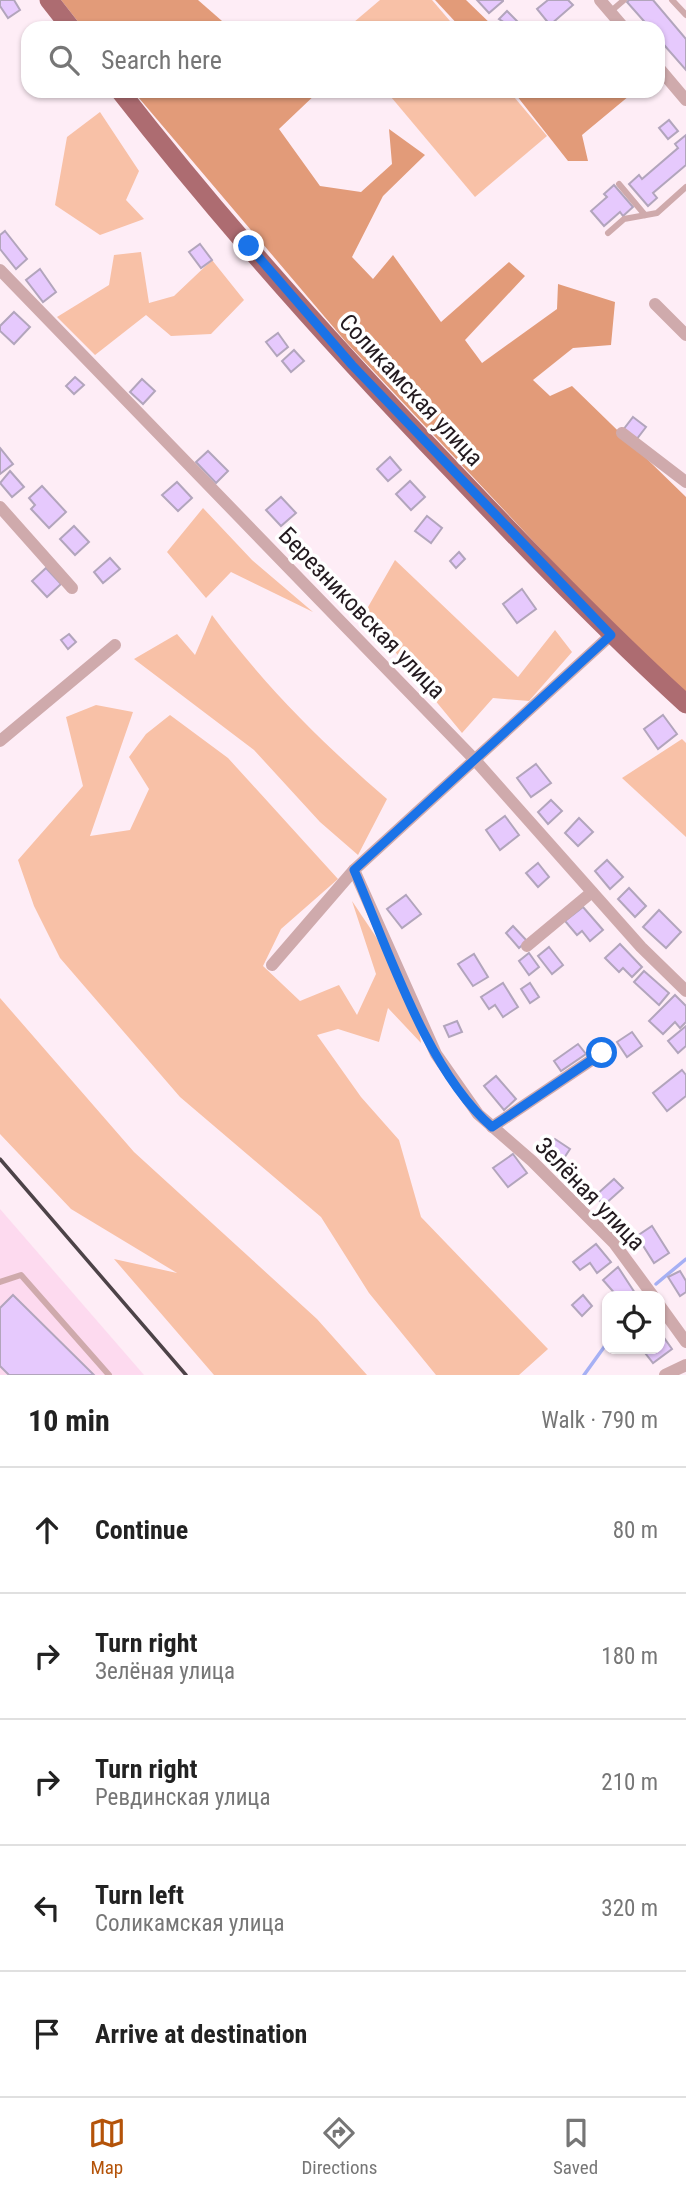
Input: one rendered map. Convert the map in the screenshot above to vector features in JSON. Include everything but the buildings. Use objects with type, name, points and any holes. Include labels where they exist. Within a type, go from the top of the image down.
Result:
[{"type":"main road","points":[[49,0],[66,21]]},
{"type":"main road","name":"Соликамская улица","points":[[126,98],[352,365],[611,635],[686,704]]},
{"type":"street","points":[[600,0],[618,21]]},
{"type":"street","points":[[665,76],[686,100]]},
{"type":"street","name":"Березниковская улица","points":[[0,270],[475,760],[592,892],[686,991]]},
{"type":"street","points":[[655,304],[686,335]]},
{"type":"street","points":[[622,433],[686,482]]},
{"type":"street","points":[[0,507],[72,588]]},
{"type":"street","points":[[272,965],[354,870],[611,635]]},
{"type":"street","points":[[0,741],[115,645]]},
{"type":"street","name":"Зелёная улица","points":[[354,870],[436,1054],[478,1114],[532,1161],[614,1243],[649,1291]]},
{"type":"street","points":[[527,946],[592,892]]},
{"type":"street","points":[[492,1127],[602,1053]]},
{"type":"street","points":[[665,1313],[686,1342]]},
{"type":"street","points":[[665,1375],[686,1365]]},
{"type":"lane","points":[[610,12],[624,0]]},
{"type":"lane","points":[[673,0],[686,15]]},
{"type":"lane","points":[[619,184],[645,215]]},
{"type":"lane","points":[[608,233],[624,219],[657,213],[686,187]]},
{"type":"lane","points":[[0,1282],[21,1275],[108,1375]]},
{"type":"shaded area","points":[[61,0],[198,0],[222,21],[78,21]]},
{"type":"shaded area","points":[[380,0],[432,0],[450,21],[355,21]]},
{"type":"shaded area","points":[[435,0],[466,0],[488,21],[454,21]]},
{"type":"shaded area","points":[[139,98],[312,98],[279,129],[320,186],[361,192],[392,164],[389,129],[425,155],[383,196],[352,257],[373,279],[393,255],[441,322],[509,262],[525,276],[465,340],[482,363],[557,309],[558,284],[615,302],[611,345],[573,348],[533,380],[550,396],[572,386],[686,497],[686,694],[615,628],[346,342]]},
{"type":"shaded area","points":[[392,98],[515,98],[547,136],[475,197]]},
{"type":"shaded area","points":[[518,98],[627,98],[582,135],[588,161],[568,161]]},
{"type":"shaded area","points":[[100,112],[139,171],[126,200],[144,219],[100,235],[55,205],[67,137]]},
{"type":"shaded area","points":[[141,252],[149,303],[174,296],[212,260],[244,300],[211,334],[171,336],[146,315],[95,355],[57,317],[109,285],[114,255]]},
{"type":"shaded area","points":[[203,508],[252,560],[313,612],[231,572],[206,598],[167,552]]},
{"type":"shaded area","points":[[395,560],[518,677],[555,630],[572,652],[529,701],[493,698],[462,733],[364,614]]},
{"type":"shaded area","points":[[212,615],[294,712],[387,799],[358,855],[320,822],[254,750],[134,659],[177,634],[195,655]]},
{"type":"shaded area","points":[[96,705],[133,712],[90,836],[130,830],[149,789],[129,757],[146,734],[170,715],[228,758],[338,879],[281,929],[263,966],[300,1001],[339,985],[357,1015],[376,974],[352,901],[385,951],[404,986],[421,1043],[388,1008],[379,1042],[338,1029],[317,1035],[361,1097],[399,1140],[421,1217],[548,1349],[519,1375],[436,1375],[369,1293],[321,1217],[180,1097],[60,958],[34,906],[18,860],[83,786],[66,717]]},
{"type":"shaded area","points":[[682,739],[686,743],[686,837],[622,778]]},
{"type":"shaded area","points":[[0,998],[134,1152],[317,1319],[367,1375],[214,1375],[114,1259],[177,1273],[71,1209],[0,1134]]},
{"type":"shaded area","points":[[0,1209],[144,1375],[0,1375]]},
{"type":"waterway","points":[[656,1284],[686,1259]]},
{"type":"waterway","points":[[584,1375],[602,1350]]},
{"type":"railway","points":[[0,1159],[186,1375]]},
{"type":"route","points":[[249,246],[352,365],[611,635],[354,870],[436,1054],[478,1114],[492,1127],[602,1053]]}]
